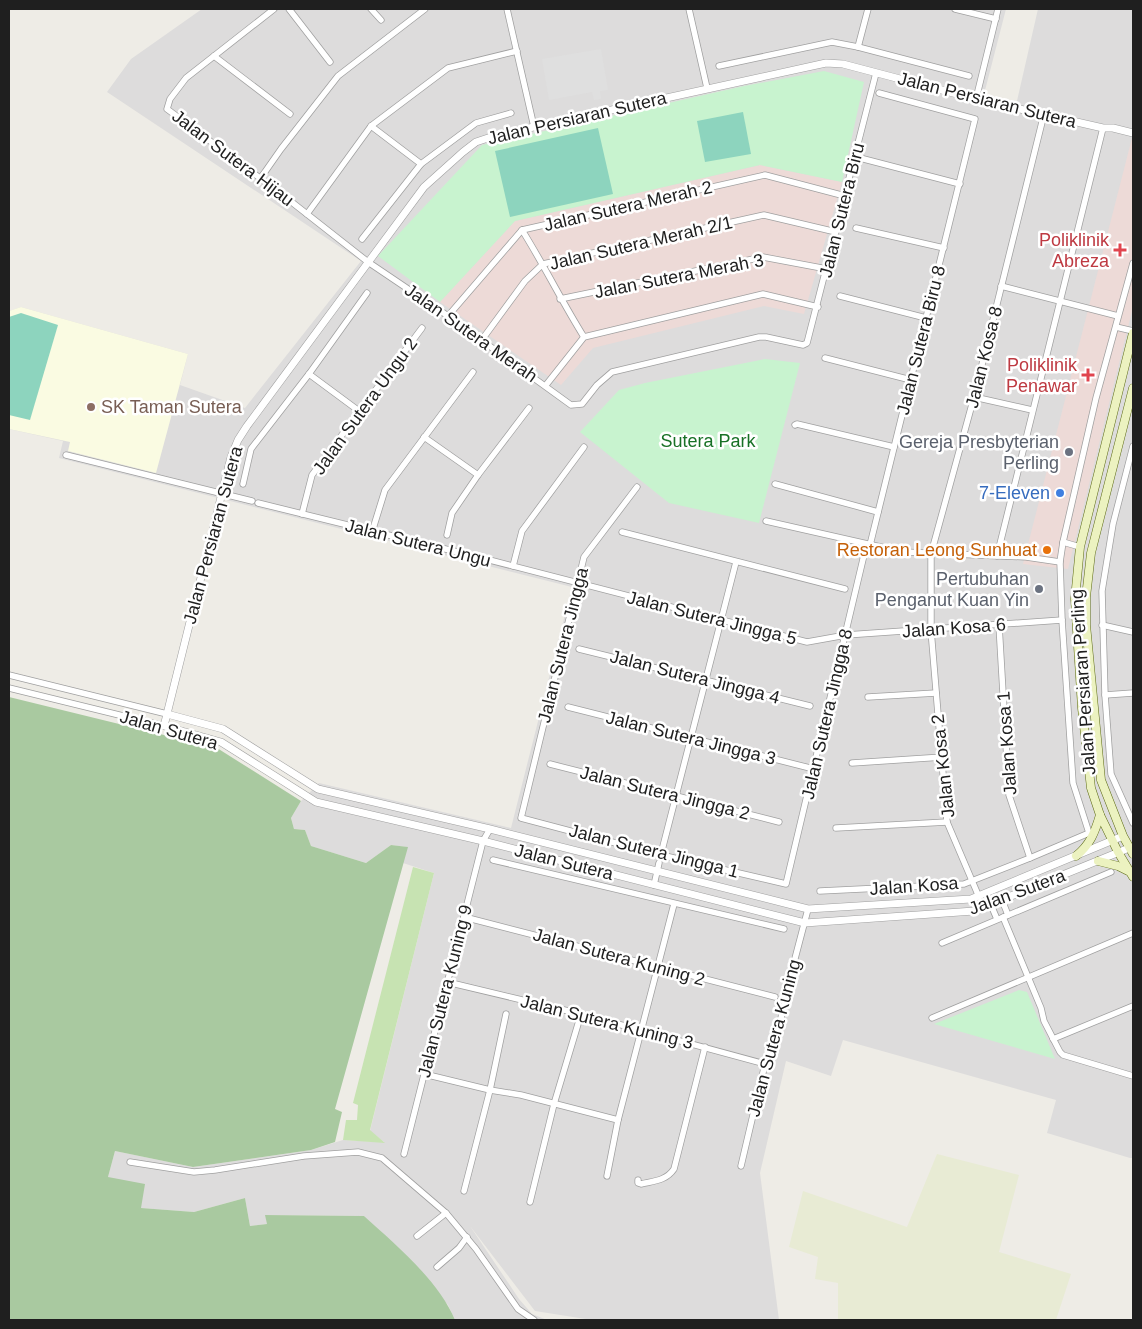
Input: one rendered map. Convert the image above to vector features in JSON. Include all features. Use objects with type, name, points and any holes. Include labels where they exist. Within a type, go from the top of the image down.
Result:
[{"type":"main road","name":"Jalan Persiaran Perling","points":[[1131,875],[1100,815],[1091,788],[1082,708],[1075,598],[1080,547],[1131,359],[1133,332]]},
{"type":"main road","name":"Jalan Persiaran Perling","points":[[1131,851],[1123,836],[1101,780],[1086,625],[1086,597],[1091,553],[1133,388]]},
{"type":"main road","points":[[1076,856],[1085,849],[1092,839],[1100,815]]},
{"type":"main road","points":[[1098,861],[1118,866],[1131,875]]},
{"type":"street","name":"Jalan Sutera Hijau","points":[[274,9],[186,78],[170,99],[167,109],[368,262]]},
{"type":"street","points":[[289,9],[330,62]]},
{"type":"street","points":[[371,9],[381,20]]},
{"type":"street","points":[[260,179],[338,76],[425,9]]},
{"type":"street","points":[[507,9],[534,127]]},
{"type":"street","points":[[691,9],[707,88]]},
{"type":"street","points":[[858,47],[868,9]]},
{"type":"street","points":[[956,9],[996,19]]},
{"type":"street","points":[[976,99],[998,9]]},
{"type":"street","points":[[718,66],[832,42],[969,76]]},
{"type":"street","points":[[307,214],[371,126],[448,68],[517,51]]},
{"type":"street","points":[[214,56],[290,114]]},
{"type":"street","name":"Jalan Persiaran Sutera","points":[[164,726],[231,458],[242,433],[424,187],[476,142],[534,127],[826,63],[843,64],[876,72],[976,99],[1105,129],[1133,138]]},
{"type":"street","name":"Jalan Sutera Biru","points":[[572,405],[582,404],[597,385],[612,372],[758,337],[803,345],[808,343],[876,72]]},
{"type":"street","name":"Jalan Sutera Biru 8","points":[[870,545],[975,120],[879,93]]},
{"type":"street","points":[[362,239],[421,164],[476,123],[511,113]]},
{"type":"street","name":"Jalan Kosa 8","points":[[931,630],[931,554],[974,397],[1044,114]]},
{"type":"street","points":[[371,126],[421,164]]},
{"type":"street","name":"Jalan Persiaran Sutera","points":[[1105,129],[1113,128],[1133,133]]},
{"type":"street","points":[[997,556],[1032,410],[1105,129]]},
{"type":"street","points":[[856,157],[960,184]]},
{"type":"street","name":"Jalan Sutera Merah 2","points":[[448,316],[522,230],[765,175],[845,196]]},
{"type":"street","name":"Jalan Sutera Merah 2/1","points":[[481,342],[525,281],[543,264],[764,215],[836,232]]},
{"type":"street","points":[[856,228],[944,248]]},
{"type":"street","points":[[522,230],[584,337]]},
{"type":"street","name":"Jalan Sutera Merah 3","points":[[560,298],[763,257],[827,269]]},
{"type":"street","name":"Jalan Sutera Merah","points":[[368,262],[448,316],[481,342],[546,385],[572,405]]},
{"type":"street","points":[[1062,620],[1060,562],[1063,542],[1096,398],[1133,263]]},
{"type":"street","points":[[1002,286],[1118,316]]},
{"type":"street","points":[[243,484],[251,449],[309,374],[367,293]]},
{"type":"street","points":[[546,385],[584,337],[763,294],[818,307]]},
{"type":"street","points":[[840,296],[926,318]]},
{"type":"street","points":[[1116,326],[1133,332]]},
{"type":"street","name":"Jalan Sutera Ungu 2","points":[[302,514],[312,475],[422,328]]},
{"type":"street","points":[[824,358],[911,380]]},
{"type":"street","points":[[372,532],[385,490],[473,372]]},
{"type":"street","points":[[309,374],[359,411]]},
{"type":"street","points":[[974,397],[1032,410]]},
{"type":"street","points":[[447,535],[452,513],[478,475],[530,408]]},
{"type":"street","points":[[794,425],[797,424],[894,447]]},
{"type":"street","points":[[424,437],[478,475]]},
{"type":"street","points":[[1133,446],[1113,524],[1102,591],[1105,696],[1111,774],[1133,823]]},
{"type":"street","points":[[513,566],[522,531],[584,447]]},
{"type":"street","name":"Jalan Sutera Ungu","points":[[66,455],[513,566],[578,584]]},
{"type":"street","points":[[776,484],[878,512]]},
{"type":"street","name":"Jalan Sutera Jingga","points":[[522,818],[584,557],[637,487]]},
{"type":"street","points":[[766,521],[903,552],[1026,557],[1060,562]]},
{"type":"street","points":[[622,532],[845,589]]},
{"type":"street","points":[[1063,542],[1080,547]]},
{"type":"street","name":"Jalan Sutera Jingga 8","points":[[786,884],[864,555],[870,545]]},
{"type":"street","points":[[654,885],[736,562]]},
{"type":"street","name":"Jalan Sutera Jingga 5","points":[[578,584],[807,642],[846,635]]},
{"type":"street","name":"Jalan Kosa 6","points":[[846,635],[1062,620]]},
{"type":"street","name":"Jalan Kosa","points":[[820,891],[972,882],[1089,833],[1073,783],[1062,620]]},
{"type":"street","name":"Jalan Kosa 1","points":[[999,625],[1009,796],[1030,858]]},
{"type":"street","points":[[1102,625],[1133,632]]},
{"type":"street","name":"Jalan Kosa 2","points":[[931,630],[947,822],[979,897]]},
{"type":"street","name":"Jalan Sutera Jingga 4","points":[[579,649],[810,706]]},
{"type":"street","name":"Jalan Sutera","points":[[9,675],[223,729],[318,789],[490,829],[808,909],[971,899],[1123,836]]},
{"type":"street","name":"Jalan Sutera","points":[[9,688],[221,742],[316,802],[483,841],[805,923],[974,911],[1118,852],[1131,851]]},
{"type":"street","points":[[868,697],[936,693]]},
{"type":"street","points":[[1105,696],[1133,693]]},
{"type":"street","name":"Jalan Sutera Jingga 3","points":[[568,707],[814,769]]},
{"type":"street","points":[[852,763],[943,756]]},
{"type":"street","name":"Jalan Sutera Jingga 2","points":[[550,764],[779,822]]},
{"type":"street","name":"Jalan Sutera Jingga 1","points":[[522,818],[660,859],[786,884]]},
{"type":"street","points":[[836,828],[947,822]]},
{"type":"street","name":"Jalan Sutera Kuning 9","points":[[404,1154],[483,841],[490,829]]},
{"type":"street","points":[[493,860],[784,929]]},
{"type":"street","points":[[942,943],[1111,872]]},
{"type":"street","points":[[1002,900],[1003,917],[1041,1008],[1044,1021],[1060,1052],[1063,1055],[1133,1076]]},
{"type":"street","points":[[607,1176],[618,1120],[674,904]]},
{"type":"street","points":[[991,905],[1003,917]]},
{"type":"street","name":"Jalan Sutera Kuning","points":[[741,1166],[765,1064],[780,1023],[786,989],[808,909]]},
{"type":"street","name":"Jalan Sutera Kuning 2","points":[[464,917],[775,998]]},
{"type":"street","points":[[932,1018],[1133,933]]},
{"type":"street","name":"Jalan Sutera Kuning 3","points":[[447,982],[581,1014],[765,1064]]},
{"type":"street","points":[[1053,1039],[1133,1006]]},
{"type":"street","points":[[464,1191],[490,1090],[506,1014]]},
{"type":"street","points":[[530,1202],[554,1104],[581,1014]]},
{"type":"street","points":[[638,1180],[638,1183],[641,1184],[664,1179],[674,1169],[706,1047]]},
{"type":"street","points":[[424,1074],[490,1090],[521,1095],[618,1120]]},
{"type":"street","points":[[130,1162],[187,1171],[204,1171],[304,1156],[358,1152],[382,1158],[446,1213],[467,1237],[518,1309],[532,1320]]},
{"type":"street","points":[[417,1236],[446,1213]]},
{"type":"street","points":[[438,1267],[459,1248],[467,1237]]},
{"type":"shaded area","points":[[202,9],[1006,9],[981,106],[1014,114],[1038,9],[1133,9],[1133,1158],[1047,1133],[1056,1100],[843,1040],[831,1076],[786,1061],[760,1173],[779,1320],[592,1320],[535,1311],[470,1226],[519,1299],[532,1314],[547,1320],[455,1320],[448,1305],[364,1216],[266,1215],[267,1224],[250,1226],[245,1198],[194,1212],[141,1208],[108,1177],[115,1151],[193,1167],[311,1150],[343,1140],[384,1142],[370,1131],[434,873],[403,863],[407,847],[391,845],[366,863],[311,846],[305,830],[294,829],[291,818],[301,801],[319,783],[511,828],[572,587],[59,458],[63,441],[9,429],[9,311],[21,307],[188,354],[180,385],[245,408],[361,261],[107,92],[131,59]]},
{"type":"shaded area","points":[[601,49],[608,90],[600,91],[601,99],[594,100],[592,92],[549,100],[542,59]]},
{"type":"shaded area","points":[[1133,134],[1133,307],[1068,569],[1023,564]]},
{"type":"shaded area","points":[[760,165],[842,182],[804,314],[764,306],[593,348],[561,385],[440,302],[515,221]]},
{"type":"shaded area","name":"SK Taman Sutera","points":[[21,307],[188,354],[156,473],[68,451],[70,442],[9,429],[9,311]]},
{"type":"shaded area","points":[[937,1154],[1019,1175],[999,1252],[1071,1274],[1056,1320],[838,1320],[838,1283],[815,1279],[818,1257],[789,1247],[803,1191],[907,1227]]},
{"type":"green space","points":[[824,71],[864,82],[842,182],[760,165],[515,221],[440,302],[378,256],[482,145],[744,86]]},
{"type":"green space","points":[[743,112],[751,154],[705,162],[697,121]]},
{"type":"green space","points":[[598,128],[613,194],[510,217],[495,151]]},
{"type":"green space","points":[[21,313],[58,325],[30,420],[9,415],[9,317]]},
{"type":"green space","name":"Sutera Park","points":[[765,359],[800,363],[759,523],[669,503],[580,432],[619,390]]},
{"type":"green space","points":[[9,697],[217,748],[301,801],[291,818],[294,829],[305,830],[311,846],[366,863],[391,845],[408,847],[335,1109],[342,1112],[335,1142],[311,1150],[193,1167],[115,1151],[108,1177],[145,1184],[141,1208],[194,1212],[245,1198],[250,1226],[267,1224],[265,1215],[364,1216],[427,1277],[448,1305],[455,1320],[9,1320]]},
{"type":"green space","points":[[413,867],[434,873],[370,1130],[385,1143],[343,1140],[346,1120],[357,1120],[358,1105],[353,1103]]},
{"type":"green space","points":[[1019,990],[1027,992],[1055,1059],[934,1024]]},
{"type":"place","name":"Poliklinik Abreza","points":[[1120,250]]},
{"type":"place","name":"Poliklinik Penawar","points":[[1088,375]]},
{"type":"place","name":"SK Taman Sutera","points":[[91,407]]},
{"type":"place","name":"Gereja Presbyterian Perling","points":[[1069,452]]},
{"type":"place","name":"7-Eleven","points":[[1060,493]]},
{"type":"place","name":"Restoran Leong Sunhuat","points":[[1047,550]]},
{"type":"place","name":"Pertubuhan Penganut Kuan Yin","points":[[1039,589]]}]
